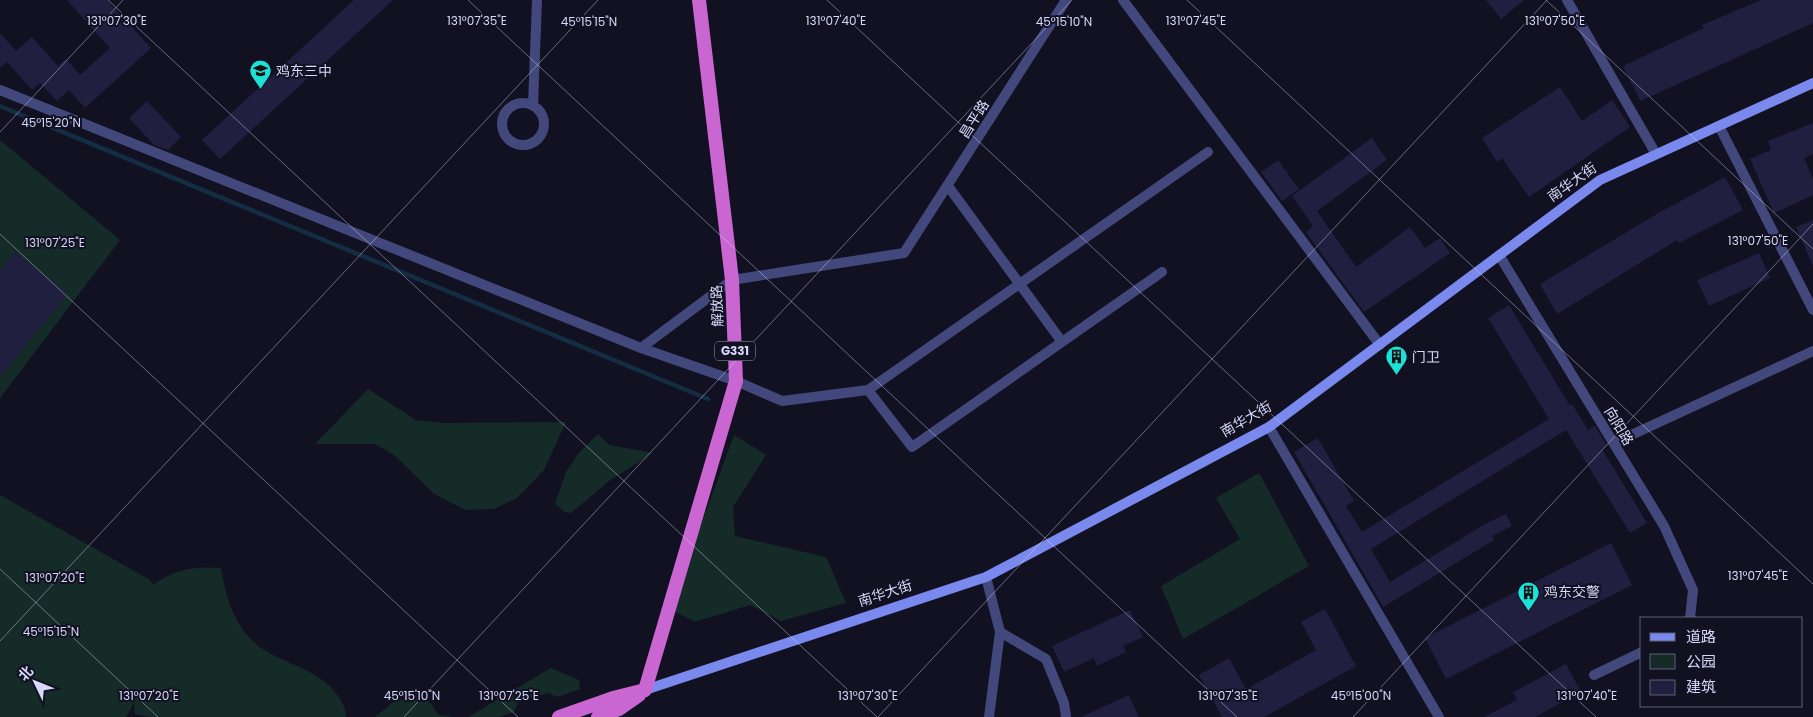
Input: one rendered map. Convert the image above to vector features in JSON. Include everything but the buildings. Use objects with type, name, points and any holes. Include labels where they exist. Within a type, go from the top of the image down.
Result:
[{"type":"highway","name":"解放路","points":[[646,690],[736,381],[732,280],[699,0]]},
{"type":"highway","name":"南华大街","points":[[559,717],[613,698],[646,690]]},
{"type":"highway","name":"南华大街","points":[[598,717],[619,709],[646,690]]},
{"type":"main road","name":"南华大街","points":[[646,690],[986,577],[1270,427],[1600,180],[1813,83]]},
{"type":"street","points":[[533,105],[519,103],[512,106],[503,117],[503,131],[511,142],[517,145],[531,144],[537,140],[544,129],[542,115],[533,105],[537,0]]},
{"type":"street","name":"昌平路","points":[[732,280],[904,253],[1066,0]]},
{"type":"street","points":[[1123,0],[1380,345]]},
{"type":"street","points":[[1567,0],[1656,154]]},
{"type":"street","points":[[0,90],[641,348],[736,381],[782,401],[868,390],[1208,152]]},
{"type":"street","points":[[1719,126],[1813,310]]},
{"type":"street","points":[[948,186],[1062,342]]},
{"type":"street","name":"向阳路","points":[[1499,256],[1664,526],[1693,590],[1690,617]]},
{"type":"street","points":[[868,390],[912,448],[1162,272]]},
{"type":"street","points":[[641,348],[732,280]]},
{"type":"street","points":[[1614,443],[1813,352]]},
{"type":"street","points":[[1270,427],[1439,717]]},
{"type":"street","points":[[986,577],[1000,632],[989,717]]},
{"type":"street","points":[[1000,632],[1046,659],[1064,703],[1066,717]]},
{"type":"street","points":[[1594,675],[1640,653]]},
{"type":"green space","points":[[0,140],[120,240],[0,398]]},
{"type":"green space","points":[[368,389],[416,420],[442,423],[566,422],[544,470],[517,498],[494,509],[465,510],[433,493],[394,455],[375,444],[315,444]]},
{"type":"green space","points":[[598,434],[609,445],[653,453],[609,481],[571,513],[565,512],[555,504],[566,472],[579,453]]},
{"type":"green space","points":[[734,435],[766,455],[733,507],[735,536],[826,557],[846,603],[781,621],[750,605],[695,622],[670,609]]},
{"type":"green space","points":[[1259,473],[1309,566],[1183,639],[1161,586],[1240,539],[1216,498]]},
{"type":"green space","points":[[0,495],[150,580],[153,585],[177,572],[194,568],[221,568],[225,587],[236,619],[247,635],[268,652],[306,670],[329,685],[343,704],[346,717],[151,717],[135,714],[134,703],[126,717],[0,717]]},
{"type":"green space","points":[[551,668],[579,680],[580,689],[557,697],[548,693],[518,702],[514,712],[499,717],[468,717]]},
{"type":"green space","points":[[417,695],[427,699],[439,715],[453,717],[375,717],[392,703]]},
{"type":"waterway","points":[[0,106],[708,399]]},
{"type":"place","name":"鸡东三中","points":[[260,90]]},
{"type":"place","name":"门卫","points":[[1396,376]]},
{"type":"place","name":"鸡东交警","points":[[1528,611]]}]
